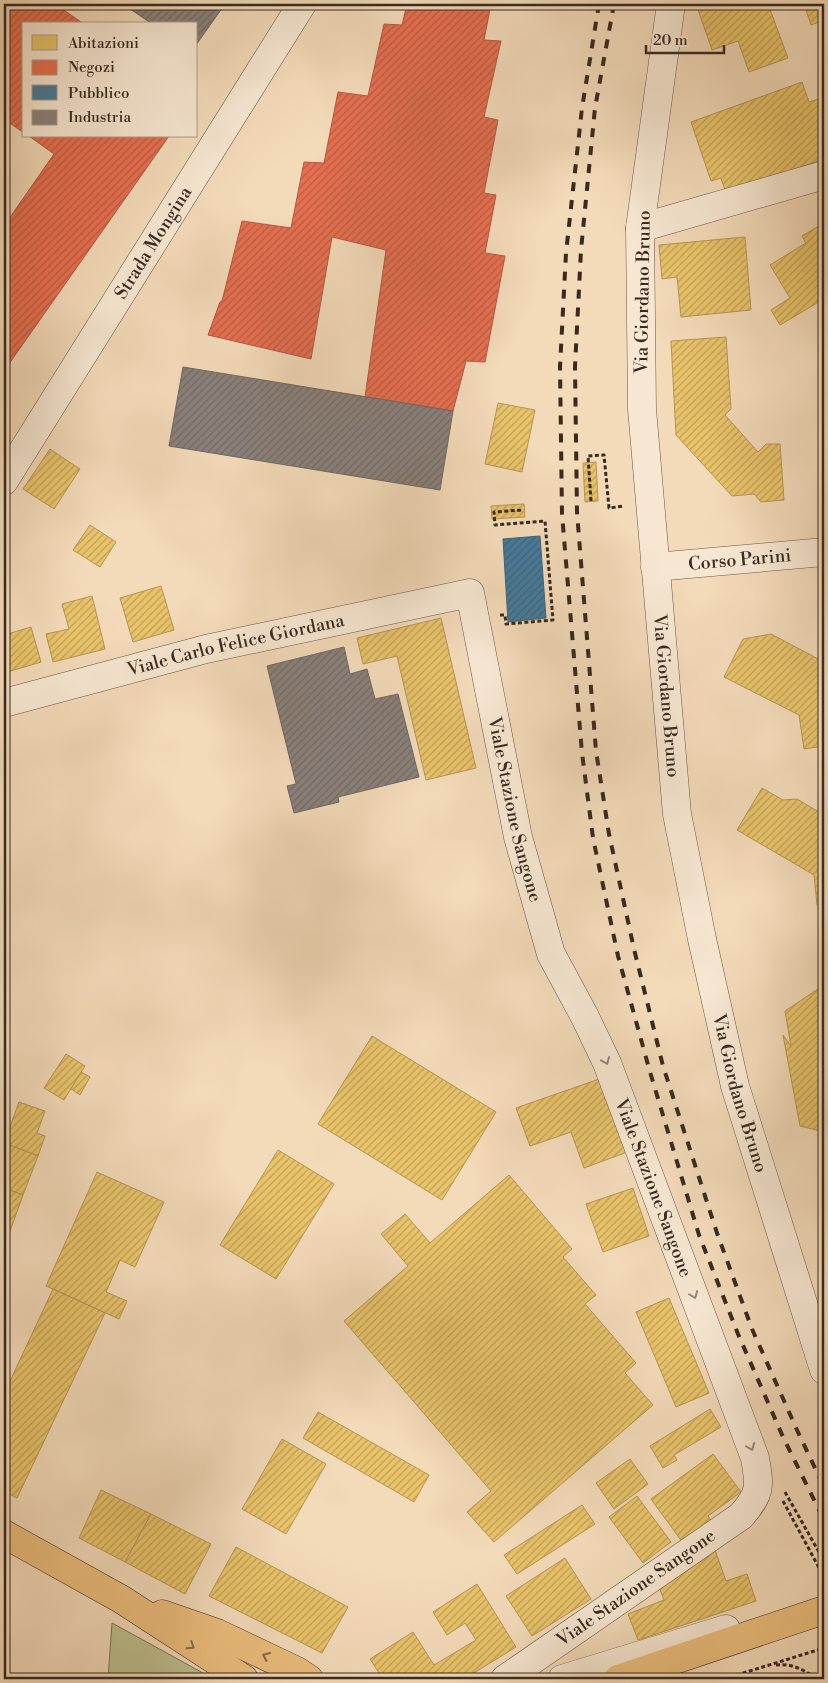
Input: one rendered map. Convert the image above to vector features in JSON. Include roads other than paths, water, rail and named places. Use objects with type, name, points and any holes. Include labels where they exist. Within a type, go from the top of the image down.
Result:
[{"type":"main road","points":[[4,1534],[121,1600],[244,1679]]},
{"type":"main road","points":[[121,1600],[217,1633],[297,1671],[309,1679]]},
{"type":"main road","points":[[618,1679],[824,1610]]},
{"type":"main road","points":[[664,1679],[824,1628]]},
{"type":"street","name":"Strada Mongina","points":[[4,481],[302,4]]},
{"type":"street","name":"Via Giordano Bruno","points":[[671,4],[640,228],[642,409],[678,814],[702,939],[736,1086],[824,1370]]},
{"type":"street","points":[[640,228],[824,175]]},
{"type":"street","name":"Corso Parini","points":[[655,567],[824,552]]},
{"type":"street","name":"Viale Stazione Sangone","points":[[470,593],[518,837],[552,954],[586,1017],[607,1063],[755,1458],[768,1486],[757,1493],[741,1516],[511,1675]]},
{"type":"street","name":"Viale Carlo Felice Giordana","points":[[4,703],[206,649],[470,593]]},
{"type":"street","name":"Viale Stazione Sangone","points":[[562,1679],[775,1614]]},
{"type":"street","name":"Viale Stazione Sangone","points":[[511,1675],[549,1679]]},
{"type":"railway","points":[[599,4],[582,108],[566,253],[560,367],[562,514],[582,753],[593,838],[618,956],[650,1072],[699,1235],[738,1334],[783,1437],[824,1520]]},
{"type":"railway","points":[[614,4],[595,108],[581,250],[575,367],[577,512],[596,751],[609,834],[634,949],[663,1066],[717,1233],[752,1329],[824,1487]]}]
